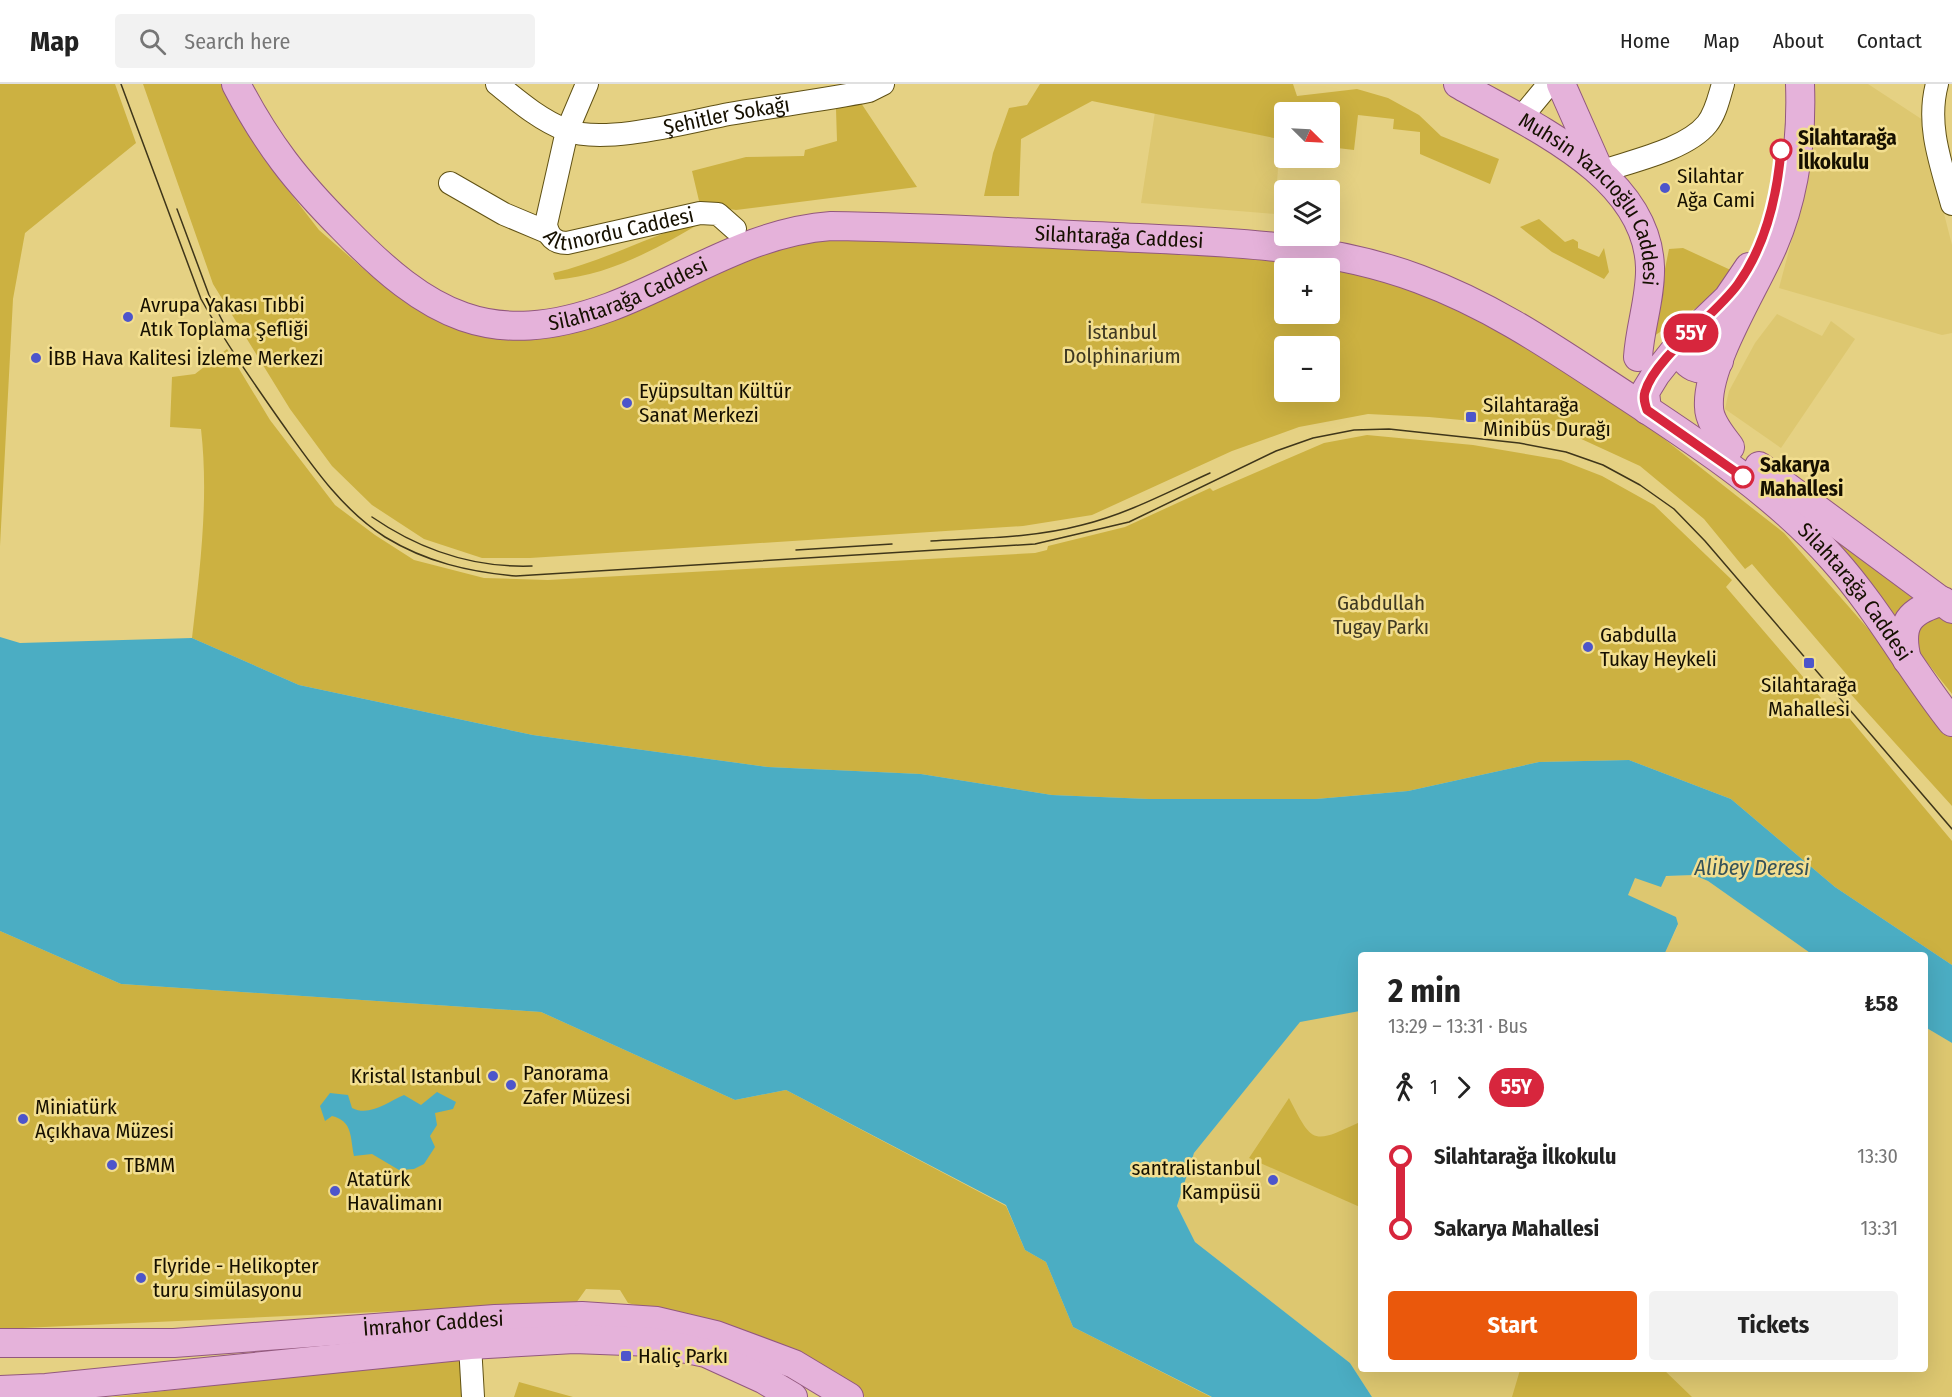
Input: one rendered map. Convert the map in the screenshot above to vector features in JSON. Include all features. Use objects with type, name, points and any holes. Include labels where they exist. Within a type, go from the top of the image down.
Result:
[{"type":"main road","name":"Silahtarağa Caddesi","points":[[236,84],[263,134],[289,171],[352,237],[417,296],[438,307],[477,321],[502,325],[529,325],[590,314],[632,298],[743,246],[808,227],[924,227],[1239,244],[1346,257],[1407,274],[1456,293],[1730,447],[1949,603]]},
{"type":"main road","name":"Silahtarağa Caddesi","points":[[256,84],[271,115],[300,158],[355,217],[423,278],[473,302],[508,309],[536,308],[583,298],[643,274],[735,229],[794,213],[839,209],[1040,216],[1274,230]]},
{"type":"main road","name":"Muhsin Yazıcıoğlu Caddesi","points":[[1458,84],[1566,146],[1620,190],[1646,241],[1650,266],[1638,357]]},
{"type":"main road","points":[[1561,84],[1600,172]]},
{"type":"main road","points":[[1646,399],[1686,338],[1728,298],[1742,279],[1766,227],[1779,176],[1785,120],[1784,84]]},
{"type":"main road","points":[[1730,447],[1717,429],[1708,407],[1719,361],[1784,217],[1792,183],[1801,123],[1800,84]]},
{"type":"main road","name":"Silahtarağa Caddesi","points":[[1340,241],[1398,254],[1446,272],[1536,315],[1611,364],[1646,399],[1799,524],[1833,559],[1952,722]]},
{"type":"main road","points":[[1611,364],[1627,362],[1686,338]]},
{"type":"main road","points":[[1686,338],[1683,359],[1693,367],[1708,368],[1719,361]]},
{"type":"main road","points":[[1907,660],[1903,637],[1908,621],[1922,608],[1949,603]]},
{"type":"main road","name":"İmrahor Caddesi","points":[[0,1343],[174,1343],[495,1319],[582,1316],[657,1321],[716,1335],[794,1364],[849,1397]]},
{"type":"main road","name":"İmrahor Caddesi","points":[[0,1390],[67,1386],[470,1345],[574,1339],[653,1342],[706,1353],[763,1379],[793,1397]]},
{"type":"main road","points":[[55,1344],[68,1355],[72,1369],[67,1386]]},
{"type":"street","points":[[497,84],[540,116],[567,131]]},
{"type":"street","name":"Altınordu Caddesi","points":[[587,84],[567,131],[546,224],[552,239],[567,243],[700,213],[718,214],[735,229]]},
{"type":"street","name":"Şehitler Sokağı","points":[[567,131],[624,133],[823,100],[869,91],[883,84]]},
{"type":"street","points":[[1520,119],[1549,84]]},
{"type":"street","points":[[1600,172],[1678,144],[1698,133],[1708,122],[1723,84]]},
{"type":"street","points":[[1937,84],[1934,97],[1933,134],[1952,204]]},
{"type":"street","points":[[450,183],[504,214],[547,231]]},
{"type":"street","points":[[470,1345],[473,1397]]},
{"type":"shaded area","points":[[1812,84],[1868,84],[1926,122],[1939,194],[1952,245],[1952,333],[1942,335],[1779,288],[1801,205]]},
{"type":"shaded area","points":[[1155,112],[1274,136],[1274,168],[1278,168],[1277,180],[1274,180],[1274,214],[1141,203]]},
{"type":"shaded area","points":[[1777,314],[1822,336],[1831,321],[1855,339],[1781,448],[1725,409],[1729,391],[1755,343]]},
{"type":"shaded area","points":[[1694,875],[1708,881],[1809,952],[1665,952],[1678,925],[1627,895],[1634,878]]},
{"type":"shaded area","name":"santralistanbul Kampüsü","points":[[1358,1011],[1358,1372],[1928,1372],[1928,1029],[1952,1043],[1952,1397],[1372,1397],[1350,1363],[1195,1242],[1177,1206],[1194,1153],[1300,1021]]},
{"type":"green space","points":[[0,84],[115,84],[136,143],[25,233],[13,299],[0,546]]},
{"type":"green space","name":"İstanbul Dolphinarium","points":[[143,84],[222,84],[267,163],[319,230],[367,272],[422,310],[528,337],[801,237],[1273,254],[1292,258],[1274,258],[1274,324],[1340,324],[1340,268],[1394,279],[1570,365],[1784,533],[1878,640],[1952,734],[1952,806],[1847,690],[1854,683],[1752,564],[1745,569],[1704,519],[1640,466],[1577,437],[1538,427],[1368,414],[1299,427],[1232,451],[1092,515],[1023,526],[530,558],[482,558],[424,539],[372,505],[332,466],[290,409],[213,284]]},
{"type":"green space","points":[[1040,84],[1293,84],[1297,96],[1357,89],[1388,98],[1419,115],[1441,136],[1499,159],[1490,184],[1420,154],[1420,132],[1393,129],[1394,119],[1358,115],[1354,150],[1340,148],[1340,102],[1274,102],[1274,138],[1092,101],[1021,139],[1019,196],[984,196],[993,153],[1009,108],[1027,105]]},
{"type":"green space","points":[[861,103],[917,187],[736,210],[700,205],[692,171],[746,157],[804,156],[805,150],[837,141],[836,109]]},
{"type":"green space","points":[[1539,219],[1565,242],[1573,239],[1578,242],[1578,248],[1599,257],[1604,248],[1609,272],[1604,279],[1552,252],[1520,227]]},
{"type":"green space","points":[[706,220],[634,259],[595,272],[555,280],[553,273],[573,268],[667,232]]},
{"type":"green space","points":[[1683,248],[1735,272],[1699,306],[1651,338],[1669,249]]},
{"type":"green space","name":"Gabdullah Tugay Parkı","points":[[227,349],[270,420],[335,505],[414,560],[484,578],[548,580],[1035,553],[1047,550],[1048,546],[1125,527],[1210,488],[1213,491],[1324,443],[1367,435],[1473,445],[1561,460],[1602,476],[1654,505],[1732,580],[1726,587],[1828,706],[1835,701],[1952,841],[1952,965],[1835,887],[1731,799],[1629,760],[1539,762],[1408,791],[1316,799],[1149,799],[1052,795],[921,774],[768,767],[533,735],[299,685],[192,638],[204,507],[203,455],[201,429],[170,427],[172,377],[195,374]]},
{"type":"green space","points":[[1813,516],[1920,595],[1891,624]]},
{"type":"green space","points":[[1940,617],[1952,620],[1952,694],[1922,656],[1915,642],[1927,620]]},
{"type":"green space","points":[[0,931],[121,984],[541,1012],[735,1100],[786,1090],[1006,1206],[1025,1250],[1046,1262],[1073,1327],[1211,1397],[865,1397],[839,1379],[782,1350],[721,1328],[628,1303],[620,1290],[586,1289],[576,1303],[0,1329]]},
{"type":"green space","points":[[1289,1098],[1304,1125],[1316,1136],[1332,1134],[1358,1123],[1358,1206],[1249,1158]]},
{"type":"green space","points":[[462,1357],[461,1397],[112,1397]]},
{"type":"green space","points":[[1519,1372],[1666,1372],[1692,1397],[1512,1397]]},
{"type":"green space","points":[[519,1382],[573,1397],[514,1397]]},
{"type":"water","name":"Alibey Deresi","points":[[0,637],[20,643],[192,638],[299,685],[533,735],[768,767],[921,774],[1052,795],[1149,799],[1316,799],[1408,791],[1539,762],[1629,760],[1731,799],[1835,887],[1952,965],[1952,1043],[1928,1029],[1928,952],[1809,952],[1708,881],[1694,875],[1666,876],[1661,887],[1635,878],[1628,895],[1676,917],[1678,924],[1665,952],[1358,952],[1358,1011],[1300,1022],[1194,1153],[1177,1206],[1195,1242],[1350,1363],[1372,1397],[1212,1397],[1073,1327],[1046,1262],[1025,1250],[1006,1205],[786,1090],[735,1100],[541,1012],[121,984],[0,931]]},
{"type":"water","points":[[437,1092],[456,1102],[453,1109],[435,1113],[437,1125],[430,1136],[435,1147],[424,1164],[414,1169],[399,1170],[372,1154],[354,1156],[347,1126],[339,1118],[332,1116],[325,1121],[320,1106],[330,1093],[348,1095],[352,1108],[365,1111],[404,1095],[421,1105]]},
{"type":"tram line","points":[[121,84],[201,299],[220,331],[292,438],[328,485],[369,526],[400,546],[416,553],[481,572],[516,576],[1035,544],[1129,522],[1276,451],[1313,438],[1354,430],[1389,429],[1519,443],[1566,452],[1603,465],[1640,485],[1674,509],[1705,541],[1952,829]]},
{"type":"tram line","points":[[177,209],[209,295],[223,322]]},
{"type":"tram line","points":[[931,541],[1026,535],[1082,525],[1131,509],[1210,473]]},
{"type":"tram line","points":[[372,517],[409,539],[448,555],[489,564],[532,566]]},
{"type":"tram line","points":[[796,550],[892,544]]},
{"type":"bus line","name":"55Y","points":[[1743,477],[1647,410],[1643,398],[1646,388],[1679,345],[1728,298],[1747,272],[1774,203],[1781,150]]},
{"type":"place","name":"Silahtarağa İlkokulu","points":[[1781,150]]},
{"type":"place","name":"Silahtar Ağa Cami","points":[[1665,188]]},
{"type":"place","name":"Avrupa Yakası Tıbbi Atık Toplama Şefliği","points":[[128,317]]},
{"type":"place","name":"İBB Hava Kalitesi İzleme Merkezi","points":[[36,358]]},
{"type":"place","name":"Eyüpsultan Kültür Sanat Merkezi","points":[[627,403]]},
{"type":"place","name":"Silahtarağa Minibüs Durağı","points":[[1471,417]]},
{"type":"place","name":"Sakarya Mahallesi","points":[[1743,477]]},
{"type":"place","name":"Gabdulla Tukay Heykeli","points":[[1588,647]]},
{"type":"place","name":"Silahtarağa Mahallesi","points":[[1809,663]]},
{"type":"place","name":"Kristal Istanbul","points":[[493,1076]]},
{"type":"place","name":"Panorama Zafer Müzesi","points":[[511,1085]]},
{"type":"place","name":"Miniatürk Açıkhava Müzesi","points":[[23,1119]]},
{"type":"place","name":"TBMM","points":[[112,1165]]},
{"type":"place","name":"santralistanbul Kampüsü","points":[[1273,1180]]},
{"type":"place","name":"Atatürk Havalimanı","points":[[335,1191]]},
{"type":"place","name":"Flyride - Helikopter turu simülasyonu","points":[[141,1278]]},
{"type":"place","name":"Haliç Parkı","points":[[626,1356]]}]
